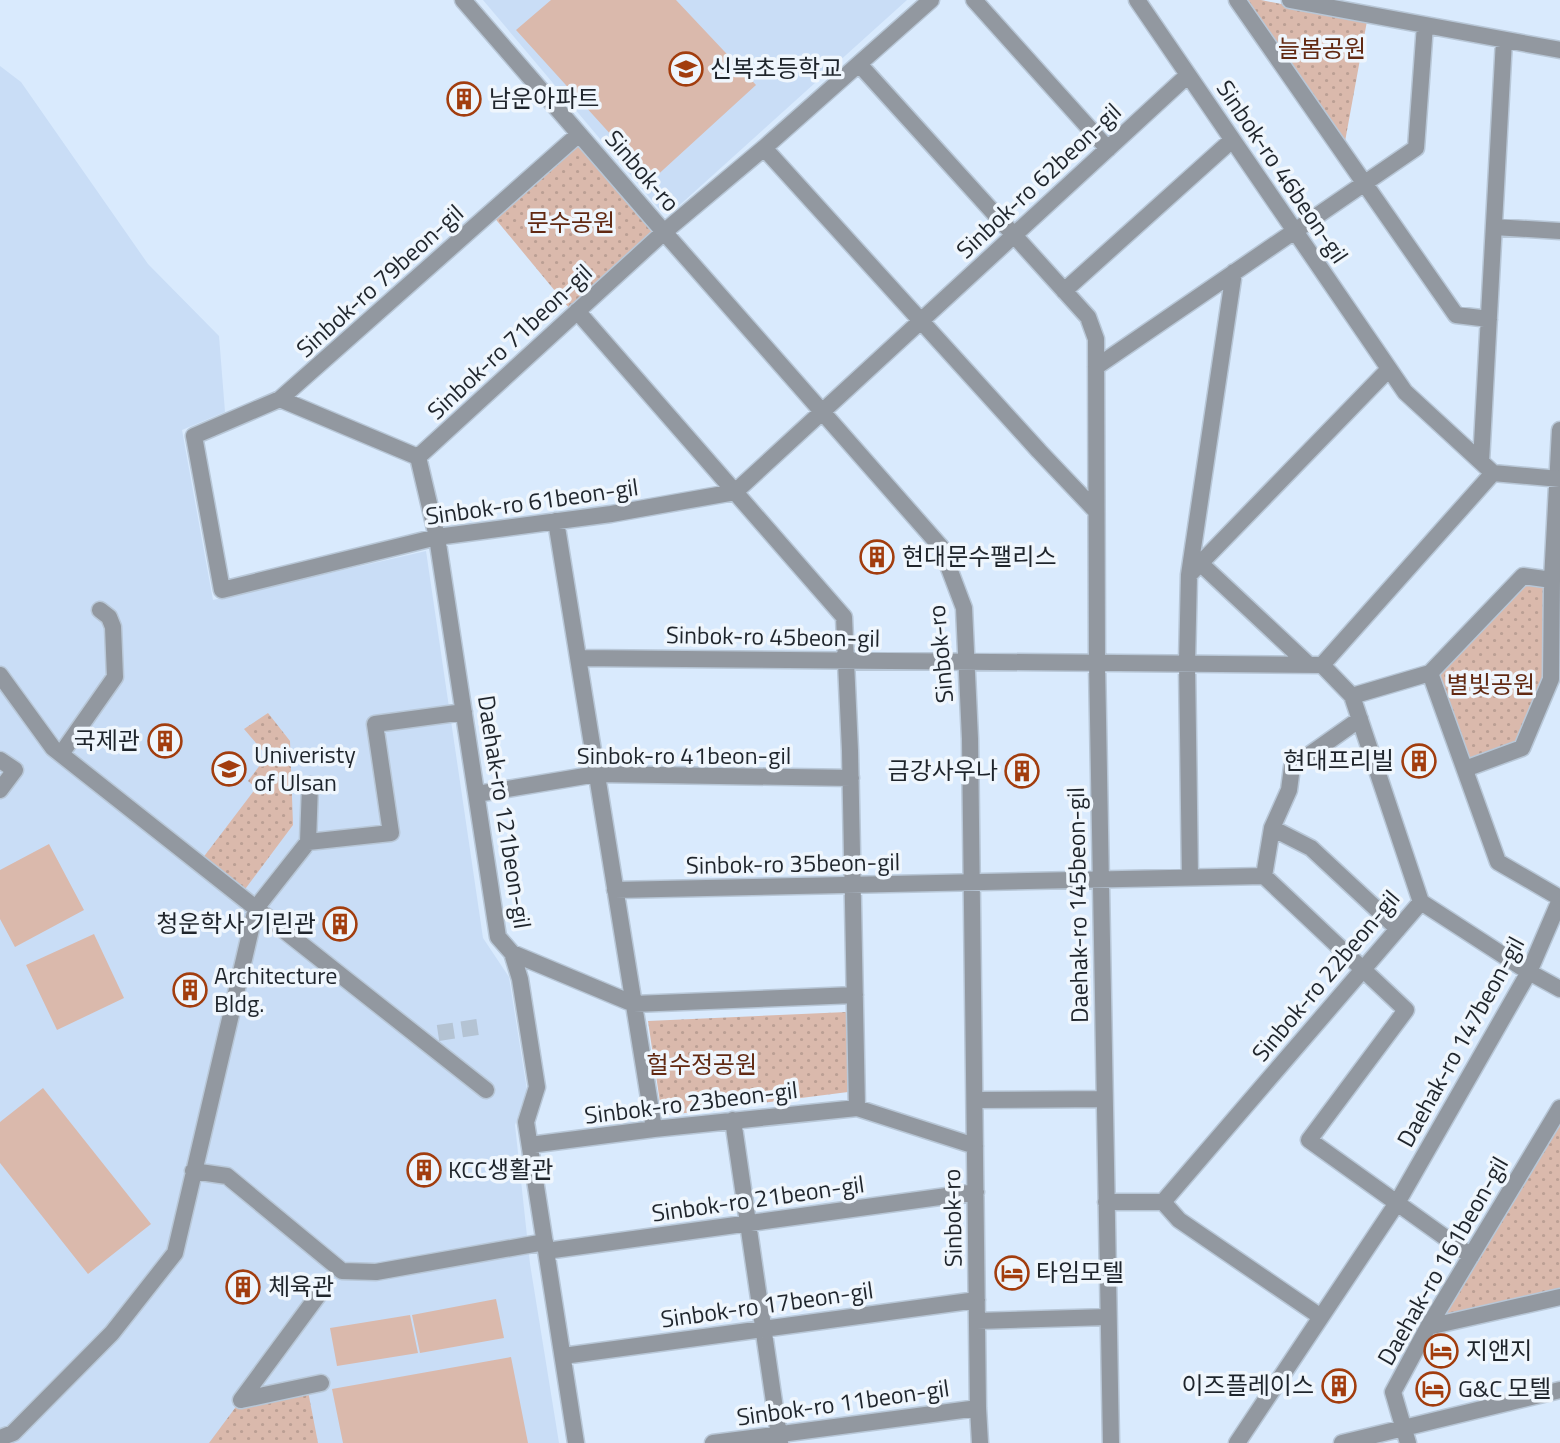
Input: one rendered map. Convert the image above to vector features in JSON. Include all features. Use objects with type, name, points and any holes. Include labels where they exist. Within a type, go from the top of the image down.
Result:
[{"type":"street","name":"Sinbok-ro","points":[[463,0],[941,547],[964,607],[971,739],[980,1443]]},
{"type":"street","name":"Sinbok-ro 71beon-gil","points":[[418,457],[664,232],[764,148],[931,0]]},
{"type":"street","points":[[974,0],[1108,149]]},
{"type":"street","name":"Sinbok-ro 46beon-gil","points":[[1137,0],[1405,393],[1487,467]]},
{"type":"street","points":[[1237,0],[1456,315],[1489,318]]},
{"type":"street","points":[[1290,0],[1313,2],[1560,50]]},
{"type":"street","points":[[1096,367],[1416,148],[1425,25]]},
{"type":"street","points":[[1316,665],[1487,467],[1489,318],[1504,40]]},
{"type":"street","name":"Daehak-ro 145beon-gil","points":[[859,64],[1088,317],[1096,339],[1097,663],[1111,1443]]},
{"type":"street","name":"Sinbok-ro 62beon-gil","points":[[822,412],[1188,75]]},
{"type":"street","name":"Sinbok-ro 79beon-gil","points":[[222,590],[194,436],[280,399],[579,134]]},
{"type":"street","points":[[1064,291],[1232,140]]},
{"type":"street","points":[[764,148],[1096,511]]},
{"type":"street","points":[[1494,227],[1560,231]]},
{"type":"street","points":[[1190,878],[1187,663],[1194,569],[1234,272]]},
{"type":"street","points":[[577,311],[844,617],[851,778],[857,1108]]},
{"type":"street","points":[[1194,569],[1389,369]]},
{"type":"street","points":[[280,399],[418,457]]},
{"type":"street","points":[[735,492],[822,412]]},
{"type":"street","points":[[1465,769],[1521,748],[1556,679],[1552,580],[1560,430]]},
{"type":"street","name":"Daehak-ro 121beon-gil","points":[[418,457],[438,537],[498,937],[512,953],[520,979],[537,1087],[526,1122],[576,1443]]},
{"type":"street","points":[[1487,467],[1559,479]]},
{"type":"street","name":"Sinbok-ro 61beon-gil","points":[[222,590],[438,537],[611,514],[735,492]]},
{"type":"street","points":[[556,521],[653,1129]]},
{"type":"street","points":[[1194,569],[1316,665]]},
{"type":"street","points":[[1353,696],[1430,673],[1522,576],[1552,580]]},
{"type":"street","points":[[61,754],[115,677],[113,627],[108,617],[100,610]]},
{"type":"street","name":"Sinbok-ro 45beon-gil","points":[[578,658],[967,662]]},
{"type":"street","points":[[967,662],[1316,665]]},
{"type":"street","name":"Sinbok-ro 22beon-gil","points":[[1163,1202],[1421,902],[1353,696],[1316,665]]},
{"type":"street","name":"Daehak-ro 147beon-gil","points":[[1237,1443],[1397,1203],[1529,972],[1560,899],[1498,862],[1430,673]]},
{"type":"street","points":[[0,675],[61,754],[486,1090]]},
{"type":"street","points":[[308,842],[391,833],[375,724],[464,712]]},
{"type":"street","points":[[1360,719],[1293,766],[1289,790],[1272,828],[1264,876],[1406,1010],[1309,1140],[1471,1256]]},
{"type":"street","points":[[0,760],[15,769],[0,790]]},
{"type":"street","name":"Sinbok-ro 41beon-gil","points":[[477,794],[597,774],[851,778]]},
{"type":"street","points":[[0,1438],[13,1433],[112,1333],[176,1253],[256,908],[308,842],[310,785]]},
{"type":"street","points":[[1272,828],[1311,848],[1398,929]]},
{"type":"street","name":"Sinbok-ro 35beon-gil","points":[[615,890],[1264,876]]},
{"type":"street","points":[[1421,902],[1560,989]]},
{"type":"street","points":[[512,953],[634,1004],[855,995]]},
{"type":"street","points":[[418,1036],[438,1033]]},
{"type":"street","points":[[975,1100],[1104,1099]]},
{"type":"street","name":"Sinbok-ro 23beon-gil","points":[[530,1145],[857,1108],[975,1146]]},
{"type":"street","name":"Daehak-ro 161beon-gil","points":[[1406,1435],[1393,1392],[1428,1327],[1560,1108]]},
{"type":"street","points":[[733,1121],[779,1439]]},
{"type":"street","name":"Sinbok-ro 21beon-gil","points":[[193,1171],[227,1175],[342,1271],[376,1272],[545,1246],[748,1224],[976,1192]]},
{"type":"street","points":[[1106,1202],[1163,1202],[1179,1220],[1321,1317]]},
{"type":"street","points":[[321,1383],[241,1400],[322,1290]]},
{"type":"street","points":[[1428,1327],[1560,1297]]},
{"type":"street","name":"Sinbok-ro 17beon-gil","points":[[562,1356],[977,1300]]},
{"type":"street","points":[[977,1321],[1108,1317]]},
{"type":"street","points":[[1342,1443],[1406,1435],[1560,1390]]},
{"type":"street","name":"Sinbok-ro 11beon-gil","points":[[713,1443],[779,1439],[978,1408]]},
{"type":"shaded area","name":"신복초등학교","points":[[483,0],[907,0],[672,212],[660,210]]},
{"type":"shaded area","name":"Univeristy of Ulsan","points":[[0,66],[21,82],[148,264],[219,336],[225,412],[182,430],[213,600],[426,551],[483,938],[509,977],[527,1090],[515,1125],[530,1264],[559,1443],[0,1443]]},
{"type":"green space","points":[[551,0],[676,0],[756,85],[652,180],[516,30]]},
{"type":"green space","name":"늘봄공원","points":[[1244,0],[1261,0],[1367,21],[1344,147]]},
{"type":"green space","name":"문수공원","points":[[578,146],[652,232],[570,309],[493,216]]},
{"type":"green space","name":"별빛공원","points":[[1524,582],[1545,585],[1547,589],[1543,680],[1518,744],[1469,763],[1437,673]]},
{"type":"green space","points":[[268,713],[290,741],[293,825],[240,896],[199,863],[256,788],[248,781],[267,756],[244,729]]},
{"type":"green space","points":[[49,844],[84,910],[15,947],[0,919],[0,870]]},
{"type":"green space","points":[[94,934],[124,998],[57,1030],[26,965]]},
{"type":"green space","name":"헐수정공원","points":[[847,1012],[848,1092],[662,1116],[648,1021]]},
{"type":"green space","points":[[43,1088],[151,1224],[88,1274],[0,1163],[0,1122]]},
{"type":"green space","points":[[1560,1108],[1560,1297],[1428,1327]]},
{"type":"green space","points":[[496,1299],[504,1338],[420,1353],[412,1315]]},
{"type":"green space","points":[[410,1315],[418,1353],[337,1366],[330,1328]]},
{"type":"green space","points":[[511,1357],[528,1443],[343,1443],[332,1389]]},
{"type":"green space","points":[[307,1386],[318,1443],[209,1443],[241,1400]]},
{"type":"tunnel","points":[[438,1033],[484,1026]]},
{"type":"place","name":"신복초등학교","points":[[686,69]]},
{"type":"place","name":"남운아파트","points":[[464,99]]},
{"type":"place","name":"현대문수팰리스","points":[[877,557]]},
{"type":"place","name":"국제관","points":[[165,741]]},
{"type":"place","name":"현대프리빌","points":[[1419,761]]},
{"type":"place","name":"Univeristy of Ulsan","points":[[229,769]]},
{"type":"place","name":"금강사우나","points":[[1022,771]]},
{"type":"place","name":"청운학사 기린관","points":[[340,924]]},
{"type":"place","name":"Architecture Bldg.","points":[[190,990]]},
{"type":"place","name":"KCC생활관","points":[[424,1170]]},
{"type":"place","name":"타임모텔","points":[[1012,1273]]},
{"type":"place","name":"체육관","points":[[243,1287]]},
{"type":"place","name":"지앤지","points":[[1441,1351]]},
{"type":"place","name":"이즈플레이스","points":[[1339,1386]]},
{"type":"place","name":"G&C 모텔","points":[[1433,1389]]}]
